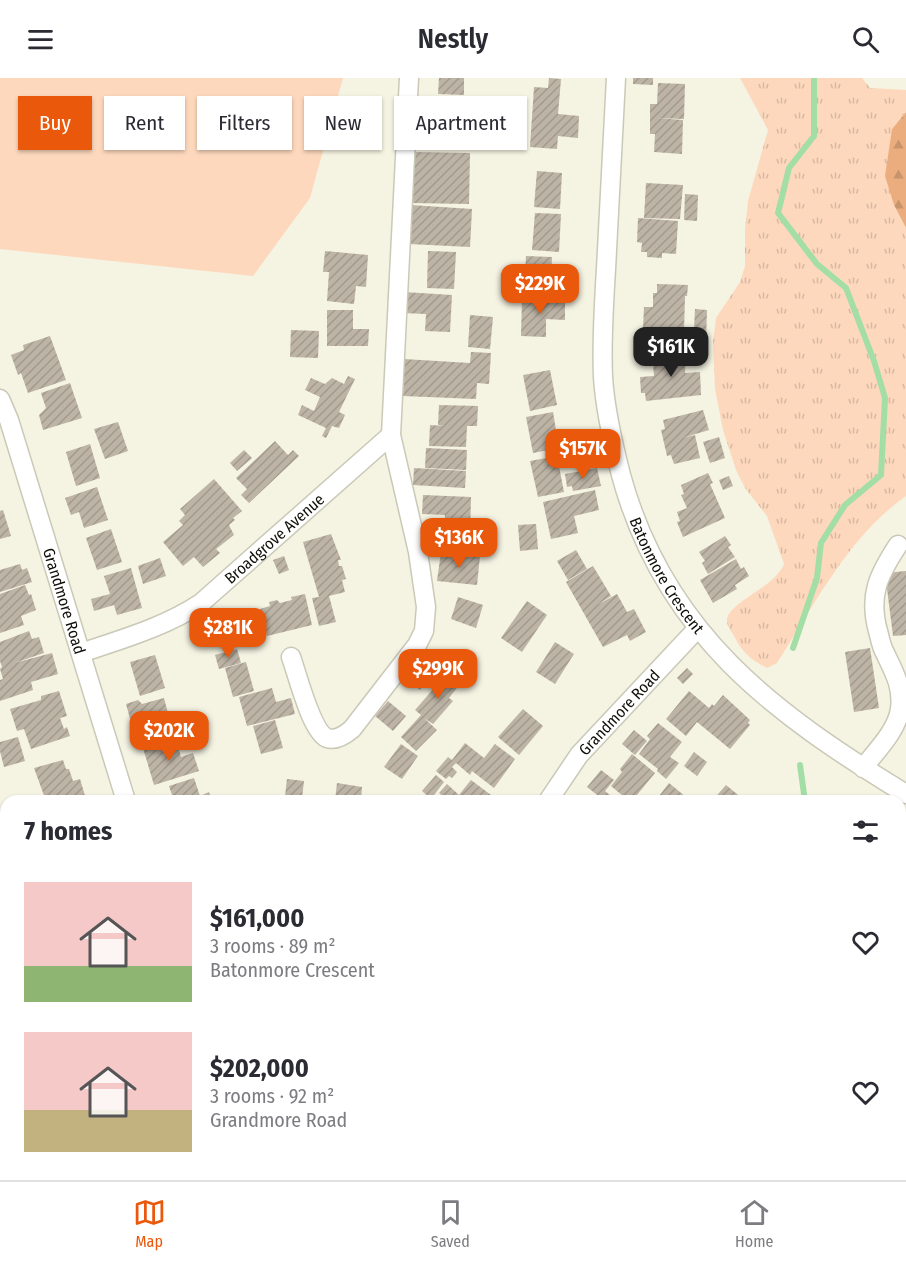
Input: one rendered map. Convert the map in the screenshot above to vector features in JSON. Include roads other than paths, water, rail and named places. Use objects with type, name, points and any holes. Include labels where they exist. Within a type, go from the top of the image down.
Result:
[{"type":"street","points":[[291,657],[314,722],[321,734],[335,739],[345,736],[352,729],[417,645],[424,631],[426,606],[418,552],[391,435],[409,78]]},
{"type":"street","name":"Batonmore Crescent","points":[[616,78],[602,330],[603,378],[615,454],[629,503],[662,575],[697,629],[742,676],[774,704],[812,734],[906,794]]},
{"type":"street","name":"Grandmore Road","points":[[0,399],[9,420],[124,795]]},
{"type":"street","name":"Broadgrove Avenue","points":[[81,653],[167,622],[201,603],[391,435]]},
{"type":"street","points":[[863,768],[895,724],[900,711],[901,689],[883,650],[873,604],[882,568],[898,545]]},
{"type":"street","name":"Grandmore Road","points":[[552,795],[579,755],[697,629]]},
{"type":"waterway","points":[[793,648],[817,578],[821,543],[845,505],[881,475],[885,398],[874,361],[846,288],[817,264],[778,213],[789,168],[814,136],[814,78]]},
{"type":"waterway","points":[[800,765],[804,795]]}]
